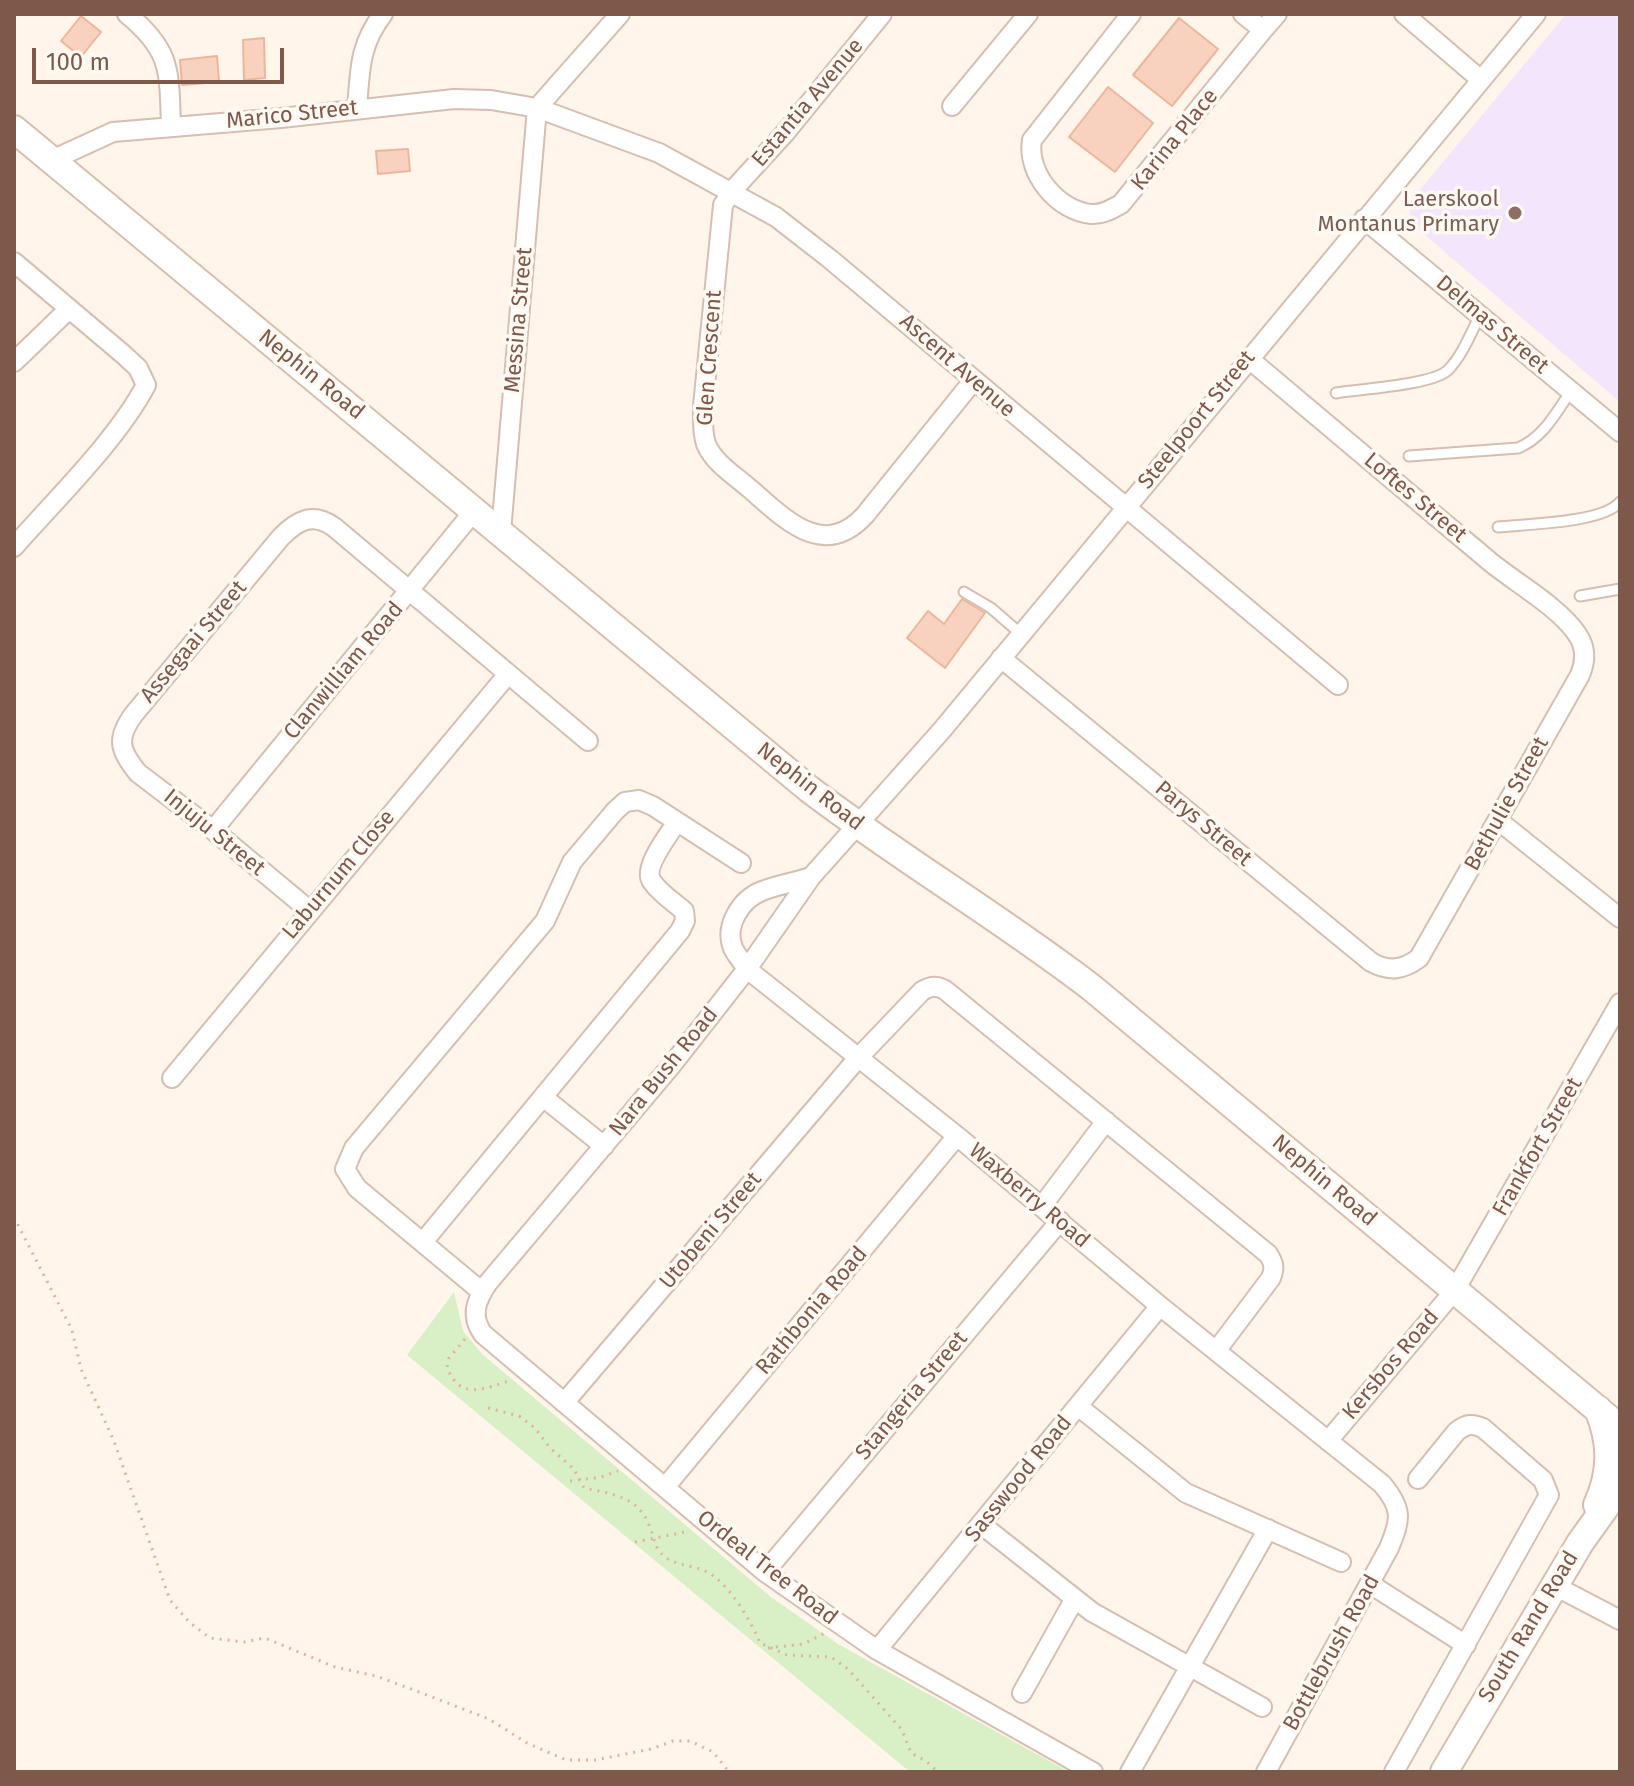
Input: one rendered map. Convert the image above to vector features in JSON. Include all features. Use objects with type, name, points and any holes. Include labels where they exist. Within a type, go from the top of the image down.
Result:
[{"type":"street","points":[[127,14],[150,32],[165,59],[171,126]]},
{"type":"street","points":[[357,109],[364,45],[383,14]]},
{"type":"street","points":[[537,108],[620,14]]},
{"type":"street","name":"Estantia Avenue","points":[[732,191],[785,133],[882,14]]},
{"type":"street","points":[[952,106],[1028,14]]},
{"type":"street","name":"Karina Place","points":[[1131,14],[1032,140],[1030,151],[1033,165],[1045,186],[1067,205],[1089,214],[1099,214],[1121,204],[1263,30]]},
{"type":"street","points":[[1243,14],[1263,30],[1277,14]]},
{"type":"street","points":[[1404,14],[1481,80]]},
{"type":"street","name":"Steelpoort Street","points":[[857,825],[1001,658],[1536,14]]},
{"type":"street","name":"Marico Street","points":[[52,160],[113,132],[454,99],[491,100],[537,108]]},
{"type":"street","name":"Ascent Avenue","points":[[537,108],[659,153],[776,217],[926,338],[973,381],[1338,685]]},
{"type":"street","name":"Messina Street","points":[[501,532],[537,108]]},
{"type":"street","name":"Nephin Road","points":[[14,129],[809,789],[1048,954],[1610,1416]]},
{"type":"street","name":"Glen Crescent","points":[[732,191],[721,215],[703,406],[704,437],[718,461],[798,528],[827,535],[851,528],[875,503],[973,381]]},
{"type":"street","name":"Delmas Street","points":[[1364,219],[1620,432]]},
{"type":"street","points":[[14,262],[138,368],[146,385],[134,406],[14,547]]},
{"type":"street","points":[[14,362],[68,310]]},
{"type":"street","name":"Loftes Street","points":[[1248,358],[1567,622],[1580,639]]},
{"type":"street","name":"Clanwilliam Road","points":[[213,830],[474,511]]},
{"type":"street","name":"Assegaai Street","points":[[124,752],[121,738],[126,725],[281,537],[301,521],[308,518],[325,521],[409,592]]},
{"type":"street","points":[[409,592],[588,741]]},
{"type":"street","name":"Bethulie Street","points":[[1412,964],[1426,950],[1580,675],[1584,657],[1580,639]]},
{"type":"street","name":"Parys Street","points":[[1001,658],[1371,962],[1388,969],[1412,964]]},
{"type":"street","name":"Laburnum Close","points":[[172,1078],[508,674]]},
{"type":"street","name":"Injuju Street","points":[[124,752],[138,773],[213,830],[309,910]]},
{"type":"street","points":[[482,1292],[357,1188],[345,1169],[346,1160],[545,921],[572,862],[625,802],[639,800],[741,863]]},
{"type":"street","points":[[1499,821],[1620,918]]},
{"type":"street","points":[[423,1242],[680,931],[685,921],[684,911],[651,881],[649,873],[651,863],[677,822]]},
{"type":"street","name":"Nara Bush Road","points":[[476,1323],[475,1307],[482,1292],[671,1066],[747,969],[811,877],[857,825]]},
{"type":"street","name":"Waxberry Road","points":[[811,877],[761,891],[746,901],[736,913],[730,928],[732,947],[747,969],[957,1136],[1160,1306],[1382,1484],[1398,1509],[1396,1532]]},
{"type":"street","name":"Utobeni Street","points":[[564,1403],[858,1058],[922,991],[938,986],[1106,1121]]},
{"type":"street","name":"Frankfort Street","points":[[1455,1290],[1620,1003]]},
{"type":"street","points":[[543,1097],[604,1146]]},
{"type":"street","points":[[1042,1206],[1106,1121],[1268,1254],[1273,1261],[1271,1278],[1216,1351]]},
{"type":"street","name":"Rathbonia Road","points":[[666,1486],[957,1136]]},
{"type":"street","name":"Stangeria Street","points":[[765,1572],[1060,1221]]},
{"type":"street","name":"Kersbos Road","points":[[1328,1441],[1455,1290]]},
{"type":"street","name":"Sasswood Road","points":[[877,1650],[1160,1306]]},
{"type":"street","name":"Ordeal Tree Road","points":[[476,1323],[531,1375],[765,1572],[877,1650],[1093,1772]]},
{"type":"street","points":[[1079,1407],[1186,1493],[1341,1562]]},
{"type":"street","points":[[1580,1543],[1601,1496],[1608,1471],[1610,1416]]},
{"type":"street","points":[[1394,1772],[1547,1502],[1548,1487],[1483,1428],[1474,1424],[1465,1425],[1457,1431],[1418,1479]]},
{"type":"street","name":"South Rand Road","points":[[1459,1772],[1560,1589],[1580,1543],[1620,1487]]},
{"type":"street","name":"South Rand Road","points":[[1444,1772],[1560,1589],[1620,1511]]},
{"type":"street","points":[[982,1525],[1092,1612],[1262,1707]]},
{"type":"street","points":[[1130,1772],[1268,1529]]},
{"type":"street","name":"Bottlebrush Road","points":[[1266,1772],[1396,1532]]},
{"type":"street","points":[[1370,1584],[1466,1645]]},
{"type":"street","points":[[1560,1589],[1620,1620]]},
{"type":"street","points":[[1022,1693],[1074,1600]]},
{"type":"lane","points":[[1336,393],[1441,375],[1456,360],[1480,315]]},
{"type":"lane","points":[[1409,456],[1518,448],[1527,444],[1550,422],[1571,391]]},
{"type":"lane","points":[[1498,527],[1591,516],[1607,512],[1620,502]]},
{"type":"lane","points":[[1580,596],[1620,589]]},
{"type":"lane","points":[[964,592],[991,608],[1021,634]]},
{"type":"path","points":[[14,1217],[72,1330],[81,1369],[114,1441],[170,1600],[189,1622],[210,1638],[244,1642],[265,1638],[335,1667],[376,1676],[489,1719],[527,1743],[566,1760],[595,1760],[651,1749],[673,1741],[690,1741],[713,1752],[729,1772]]},
{"type":"path","points":[[476,1323],[449,1358],[447,1367],[459,1386],[469,1391],[479,1390],[531,1375]]},
{"type":"path","points":[[488,1408],[519,1416],[535,1428],[550,1448],[574,1469],[584,1488],[626,1497],[641,1510],[662,1555],[713,1575],[751,1622],[760,1643],[787,1655],[831,1657],[848,1669],[902,1730],[911,1753],[938,1772]]},
{"type":"path","points":[[570,1481],[612,1474],[634,1460]]},
{"type":"path","points":[[635,1542],[682,1534],[708,1523]]},
{"type":"path","points":[[768,1648],[803,1644],[821,1637],[837,1624]]},
{"type":"shaded area","name":"Laerskool Montanus Primary","points":[[1566,14],[1620,14],[1620,402],[1411,223],[1409,203]]},
{"type":"green space","points":[[454,1292],[463,1331],[482,1354],[771,1597],[838,1644],[1069,1772],[910,1772],[407,1355]]},
{"type":"building","points":[[81,16],[101,32],[81,57],[61,41]]},
{"type":"building","points":[[1179,18],[1218,49],[1172,106],[1133,75]]},
{"type":"building","points":[[264,38],[265,78],[244,80],[243,40]]},
{"type":"building","points":[[217,56],[219,82],[182,85],[180,60]]},
{"type":"building","points":[[1108,87],[1153,123],[1115,172],[1069,137]]},
{"type":"building","points":[[408,149],[410,171],[378,174],[376,151]]},
{"type":"building","points":[[962,599],[985,613],[945,668],[907,638],[928,611],[944,624]]},
{"type":"place","name":"Laerskool Montanus Primary","points":[[1515,213]]}]
